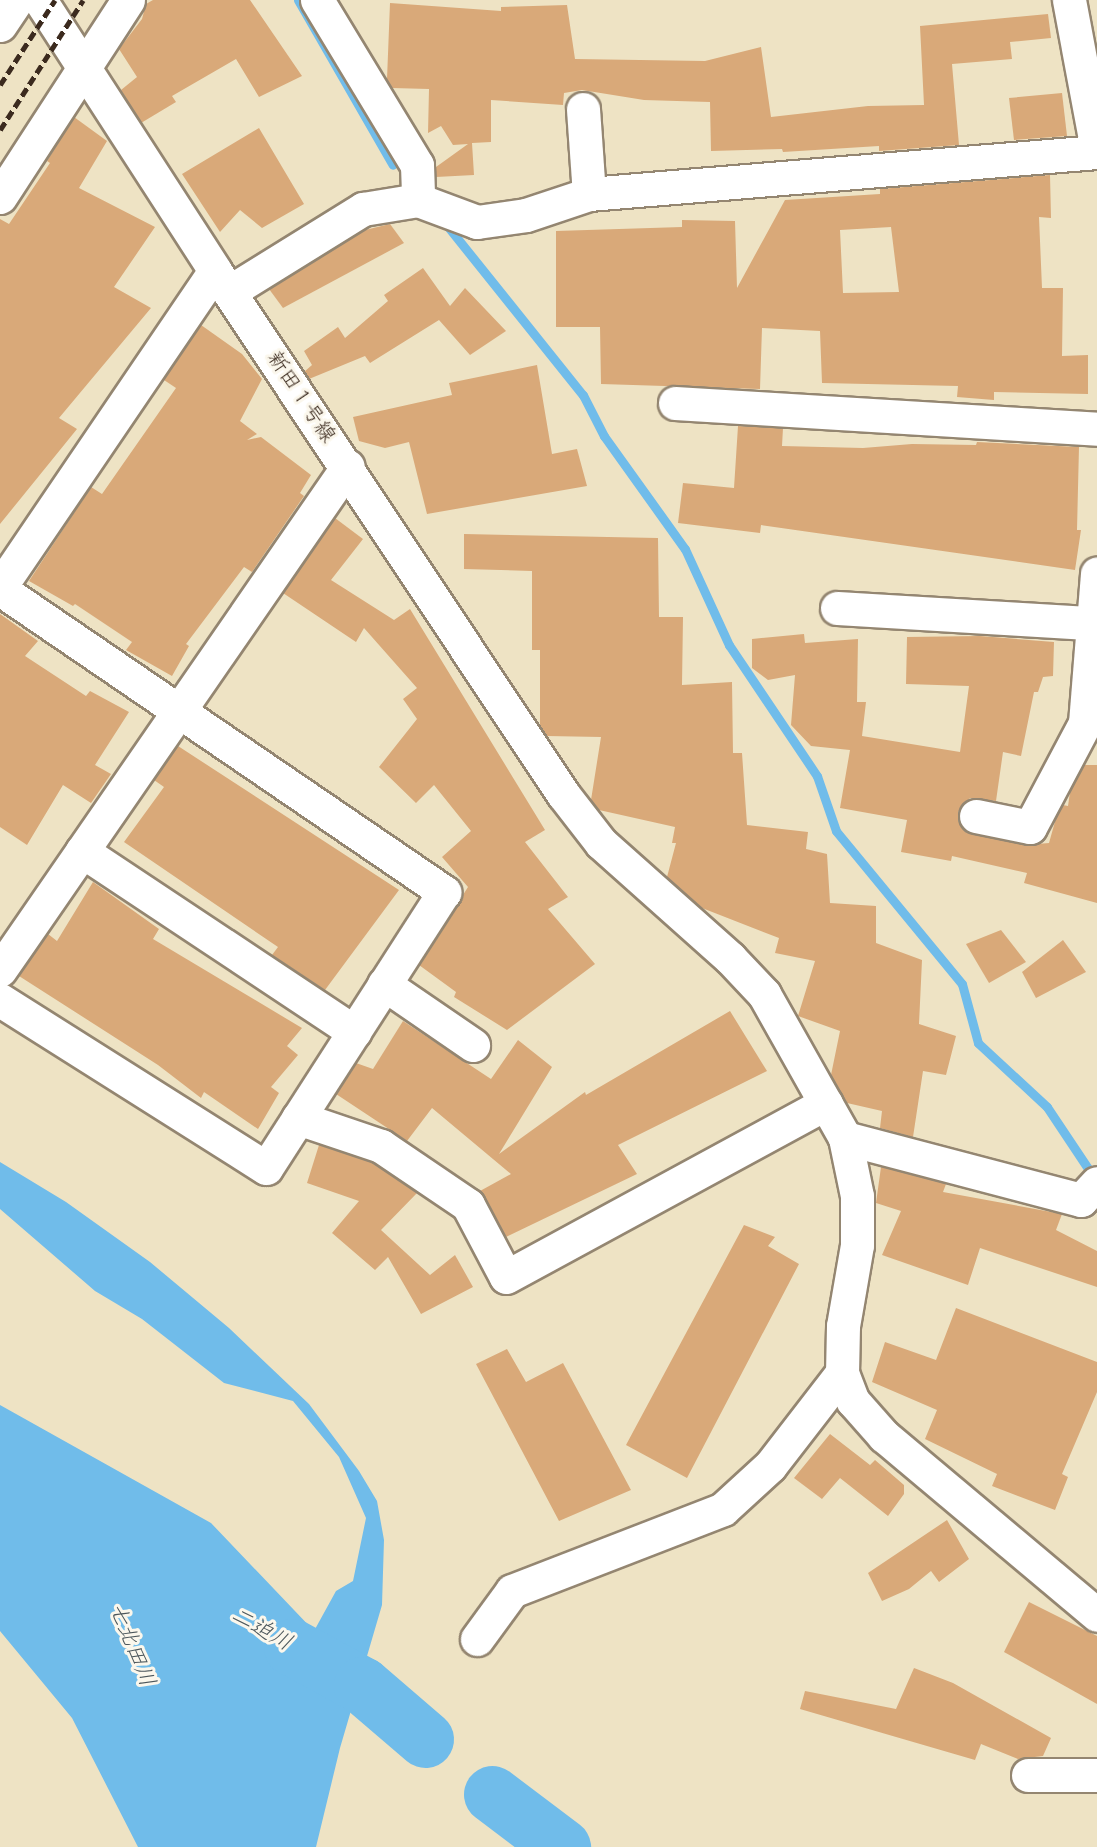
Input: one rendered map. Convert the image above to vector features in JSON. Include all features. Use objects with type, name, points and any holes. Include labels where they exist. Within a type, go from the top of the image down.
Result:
[{"type":"street","points":[[0,25],[17,0]]},
{"type":"street","name":"新田１号線","points":[[40,0],[222,281],[348,466],[563,794],[601,843],[730,958],[764,994],[845,1138],[857,1196],[857,1245],[843,1326],[842,1373]]},
{"type":"street","points":[[0,197],[85,71],[128,0]]},
{"type":"street","points":[[317,0],[417,165],[418,200]]},
{"type":"street","points":[[0,1000],[266,1168],[444,892],[0,588],[222,281],[363,209],[418,200],[477,222],[525,215],[589,194],[1097,150],[1069,0]]},
{"type":"street","points":[[584,110],[589,194]]},
{"type":"street","points":[[675,403],[1097,429]]},
{"type":"street","points":[[0,970],[178,709],[348,466]]},
{"type":"street","points":[[976,816],[1030,827],[1091,723],[1093,622],[1097,573]]},
{"type":"street","points":[[837,608],[1093,622]]},
{"type":"street","points":[[82,851],[354,1032]]},
{"type":"street","points":[[384,984],[473,1045]]},
{"type":"street","points":[[298,1118],[381,1146],[468,1205],[506,1277],[826,1103]]},
{"type":"street","points":[[845,1138],[1089,1192]]},
{"type":"street","points":[[842,1373],[853,1401],[884,1436],[1097,1615]]},
{"type":"street","points":[[477,1639],[512,1591],[723,1509],[770,1466],[842,1373]]},
{"type":"street","points":[[1028,1775],[1097,1775]]},
{"type":"water","name":"七北田川","points":[[0,1162],[66,1202],[150,1262],[229,1328],[309,1404],[359,1471],[377,1501],[384,1540],[382,1605],[340,1748],[316,1847],[138,1847],[72,1718],[0,1631],[0,1405],[211,1523],[314,1631],[336,1591],[353,1581],[366,1518],[339,1457],[293,1401],[224,1383],[142,1319],[95,1291],[0,1209]]},
{"type":"building","points":[[153,0],[250,0],[302,76],[259,97],[236,59],[172,96],[176,102],[141,123],[121,90],[137,77],[119,49],[142,19],[146,4]]},
{"type":"building","points":[[390,3],[501,11],[501,7],[567,5],[575,59],[705,61],[761,47],[771,117],[868,106],[924,105],[920,26],[1048,14],[1051,38],[1010,42],[1012,59],[952,64],[959,145],[879,151],[879,146],[783,152],[782,149],[711,151],[710,102],[644,100],[582,90],[564,93],[563,105],[491,100],[491,142],[472,143],[474,175],[436,177],[436,167],[468,144],[453,145],[441,126],[428,133],[429,89],[392,88],[387,79]]},
{"type":"building","points":[[1062,93],[1067,136],[1014,140],[1009,98]]},
{"type":"building","points":[[74,117],[107,141],[79,188],[155,227],[114,287],[151,308],[59,418],[77,429],[0,524],[0,219],[9,224],[50,163],[47,161]]},
{"type":"building","points":[[259,128],[304,204],[262,228],[240,210],[220,232],[182,174]]},
{"type":"building","points":[[1050,175],[1051,218],[1039,217],[1042,288],[1063,288],[1062,356],[1088,355],[1088,394],[994,392],[994,400],[957,397],[958,386],[822,383],[820,331],[762,328],[760,389],[601,384],[600,327],[556,327],[556,231],[682,227],[682,220],[735,221],[737,288],[785,200],[880,194],[880,189]],"holes":[[[891,227],[899,292],[843,293],[840,230]]]},
{"type":"building","points":[[390,224],[404,243],[283,308],[269,289],[365,230]]},
{"type":"building","points":[[423,268],[450,306],[465,288],[506,331],[470,355],[439,320],[370,363],[365,356],[309,379],[304,372],[312,365],[304,351],[338,327],[345,338],[388,301],[384,295]]},
{"type":"building","points":[[201,325],[242,354],[262,379],[240,421],[257,434],[247,440],[261,437],[311,475],[300,493],[304,496],[252,572],[244,567],[186,644],[189,646],[172,676],[126,650],[132,642],[75,604],[73,606],[29,581],[91,487],[102,494],[176,388],[164,380]]},
{"type":"building","points":[[537,365],[552,454],[577,449],[587,486],[427,514],[409,442],[385,448],[359,441],[353,417],[452,395],[449,383]]},
{"type":"building","points":[[738,426],[783,428],[782,446],[863,448],[912,444],[976,445],[977,442],[1079,447],[1077,530],[1081,530],[1075,570],[761,525],[760,533],[678,523],[683,483],[734,488]]},
{"type":"building","points":[[335,518],[363,539],[331,580],[394,620],[410,609],[545,830],[525,842],[568,897],[548,909],[595,964],[507,1030],[454,997],[456,992],[419,965],[468,887],[442,857],[471,831],[434,785],[416,803],[379,767],[417,719],[403,699],[417,688],[364,628],[356,642],[283,593]]},
{"type":"building","points":[[464,534],[658,538],[659,617],[683,617],[682,685],[732,682],[733,753],[742,753],[747,825],[808,832],[806,849],[827,854],[830,903],[876,906],[876,943],[922,960],[919,1024],[956,1036],[946,1075],[923,1071],[913,1137],[880,1128],[882,1111],[847,1103],[831,1075],[840,1031],[798,1016],[815,961],[775,953],[779,938],[702,908],[667,877],[676,843],[672,843],[675,827],[599,810],[591,800],[601,737],[547,736],[540,726],[540,650],[532,650],[532,571],[464,569]]},
{"type":"building","points":[[0,614],[38,641],[25,656],[86,696],[90,691],[129,712],[95,765],[111,774],[91,803],[63,785],[27,845],[0,827]]},
{"type":"building","points":[[804,634],[805,643],[858,639],[857,702],[866,702],[862,736],[960,752],[969,686],[906,684],[907,637],[980,636],[1054,642],[1053,676],[1043,677],[1038,692],[1034,692],[1021,756],[1003,752],[996,801],[970,798],[958,812],[958,821],[972,834],[1026,845],[1049,843],[1056,818],[1063,805],[1068,806],[1070,792],[1084,765],[1097,765],[1097,903],[1024,883],[1027,873],[952,856],[951,861],[901,852],[907,820],[840,808],[850,750],[811,746],[791,725],[795,675],[768,680],[752,668],[752,639]]},
{"type":"building","points":[[178,746],[399,890],[325,990],[272,955],[278,947],[124,842],[164,787],[154,780]]},
{"type":"building","points":[[93,882],[159,929],[153,939],[302,1028],[287,1046],[298,1055],[271,1087],[279,1093],[258,1129],[204,1092],[201,1098],[158,1065],[19,976],[48,934],[57,941]]},
{"type":"building","points":[[1001,930],[1026,962],[989,983],[966,944]]},
{"type":"building","points":[[1063,940],[1086,972],[1036,998],[1022,972]]},
{"type":"building","points":[[730,1011],[767,1071],[618,1145],[637,1174],[506,1237],[480,1191],[511,1174],[432,1108],[407,1141],[336,1094],[356,1063],[373,1069],[403,1021],[491,1079],[518,1040],[552,1067],[499,1154],[585,1092],[586,1095]]},
{"type":"building","points":[[319,1145],[373,1163],[417,1193],[381,1230],[430,1275],[455,1255],[473,1287],[421,1314],[388,1257],[375,1270],[332,1233],[359,1201],[307,1183]]},
{"type":"building","points":[[881,1167],[946,1184],[943,1192],[1062,1214],[1056,1230],[1097,1251],[1097,1287],[980,1248],[968,1285],[882,1255],[901,1211],[876,1203]]},
{"type":"building","points":[[744,1225],[775,1237],[768,1246],[799,1264],[687,1478],[626,1445]]},
{"type":"building","points":[[956,1308],[1097,1362],[1097,1392],[1062,1474],[1068,1477],[1055,1510],[992,1486],[997,1474],[925,1439],[937,1410],[872,1382],[885,1342],[936,1360]]},
{"type":"building","points":[[507,1349],[526,1382],[563,1363],[631,1490],[559,1521],[476,1364]]},
{"type":"building","points":[[830,1434],[870,1465],[875,1460],[904,1485],[904,1494],[888,1516],[840,1478],[822,1499],[794,1478]]},
{"type":"building","points":[[947,1520],[969,1559],[939,1582],[931,1571],[909,1589],[882,1601],[868,1573]]},
{"type":"building","points":[[1029,1602],[1097,1636],[1097,1704],[1004,1652]]},
{"type":"building","points":[[914,1668],[953,1683],[1051,1738],[1043,1756],[1018,1759],[981,1744],[975,1760],[800,1709],[805,1691],[896,1709]]},
{"type":"waterway","points":[[298,0],[393,165]]},
{"type":"waterway","points":[[445,223],[583,395],[604,436],[685,549],[729,645],[817,776],[836,831],[962,984],[978,1043],[1047,1107],[1095,1179]]},
{"type":"waterway","name":"二迫川","points":[[292,1647],[362,1685],[425,1739]]},
{"type":"waterway","name":"二迫川","points":[[492,1794],[562,1847]]},
{"type":"railway","points":[[0,85],[55,0]]},
{"type":"railway","points":[[0,130],[83,0]]}]
